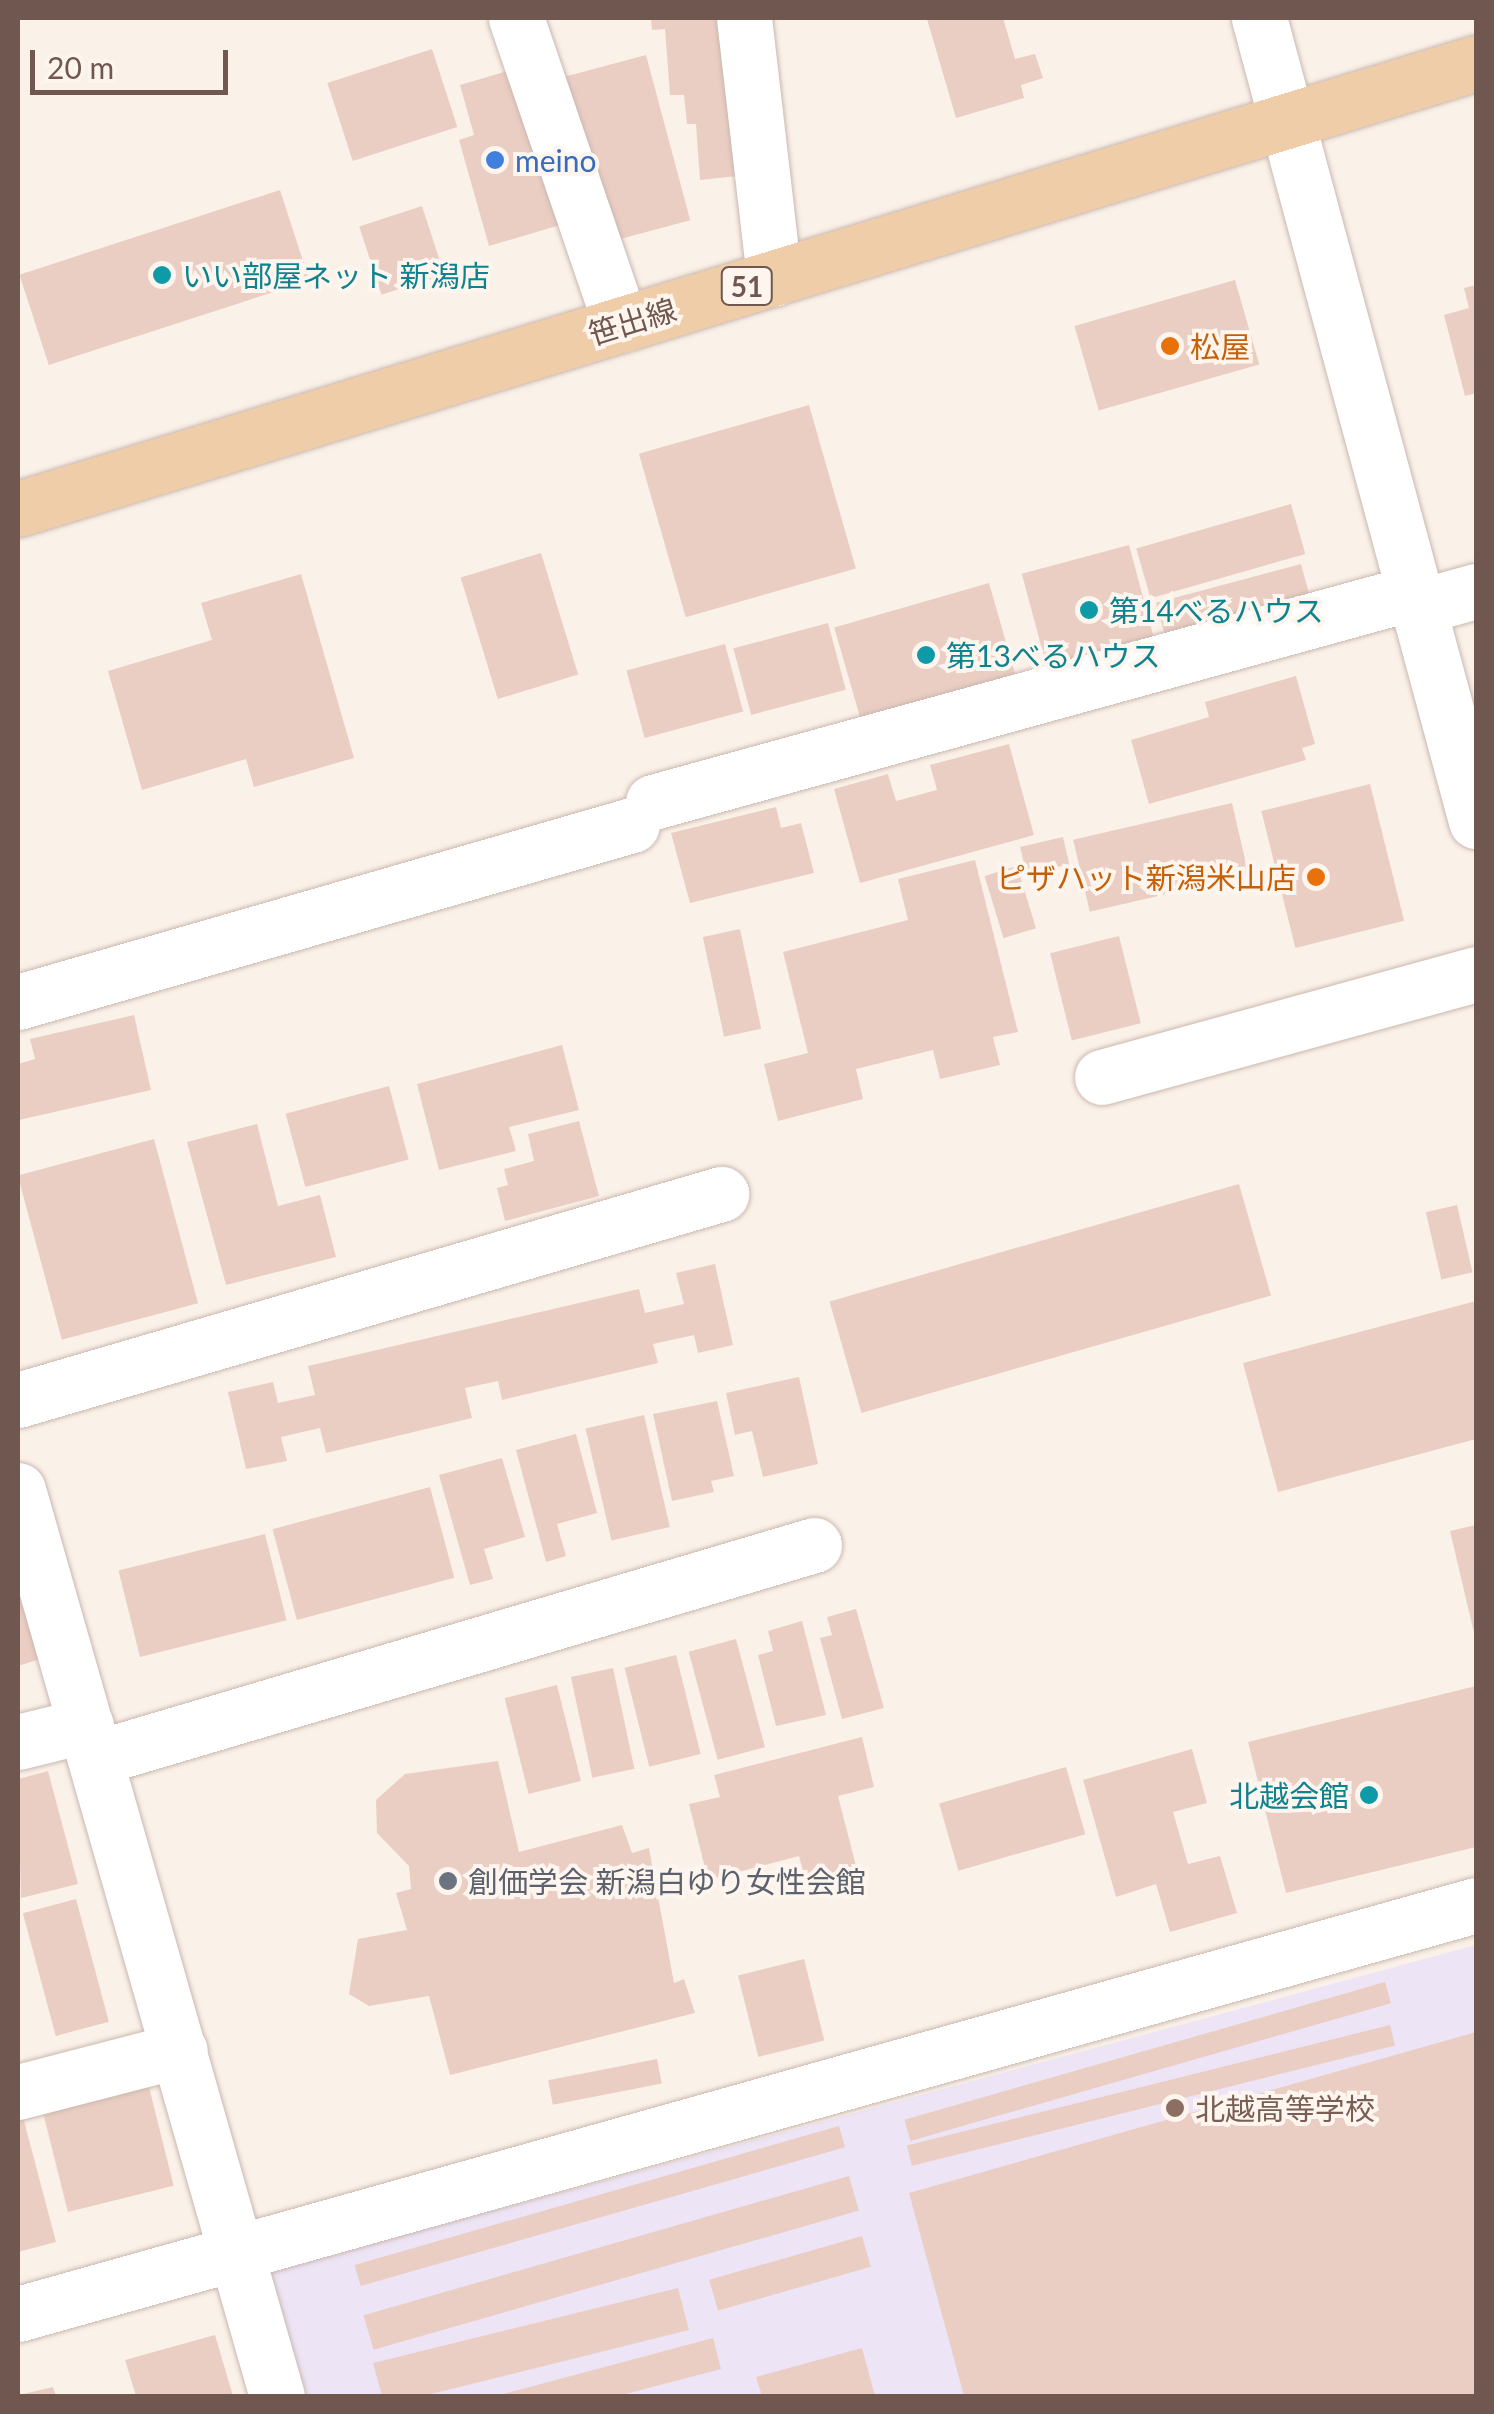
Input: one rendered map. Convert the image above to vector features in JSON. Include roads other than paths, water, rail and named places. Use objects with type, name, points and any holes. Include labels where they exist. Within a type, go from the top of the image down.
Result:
[{"type":"main road","name":"笹出線","points":[[18,508],[1476,62]]},
{"type":"street","points":[[516,18],[621,325]]},
{"type":"street","points":[[744,18],[774,278]]},
{"type":"street","points":[[1259,18],[1476,821]]},
{"type":"street","points":[[18,1002],[642,814],[1416,600],[1476,591]]},
{"type":"street","points":[[1102,1077],[1476,974]]},
{"type":"street","points":[[18,1400],[721,1194]]},
{"type":"street","points":[[18,1490],[277,2396]]},
{"type":"street","points":[[18,1742],[91,1741],[814,1545]]},
{"type":"street","points":[[18,2314],[240,2256],[1476,1905]]},
{"type":"street","points":[[18,2092],[180,2050]]},
{"type":"place","name":"meino","points":[[495,160]]},
{"type":"place","name":"いい部屋ネット 新潟店","points":[[162,275]]},
{"type":"place","name":"松屋","points":[[1170,346]]},
{"type":"place","name":"第14べるハウス","points":[[1089,610]]},
{"type":"place","name":"第13べるハウス","points":[[926,655]]},
{"type":"place","name":"ピザハット新潟米山店","points":[[1316,877]]},
{"type":"place","name":"北越会館","points":[[1369,1795]]},
{"type":"place","name":"創価学会 新潟白ゆり女性会館","points":[[448,1881]]},
{"type":"place","name":"北越高等学校","points":[[1175,2108]]}]
